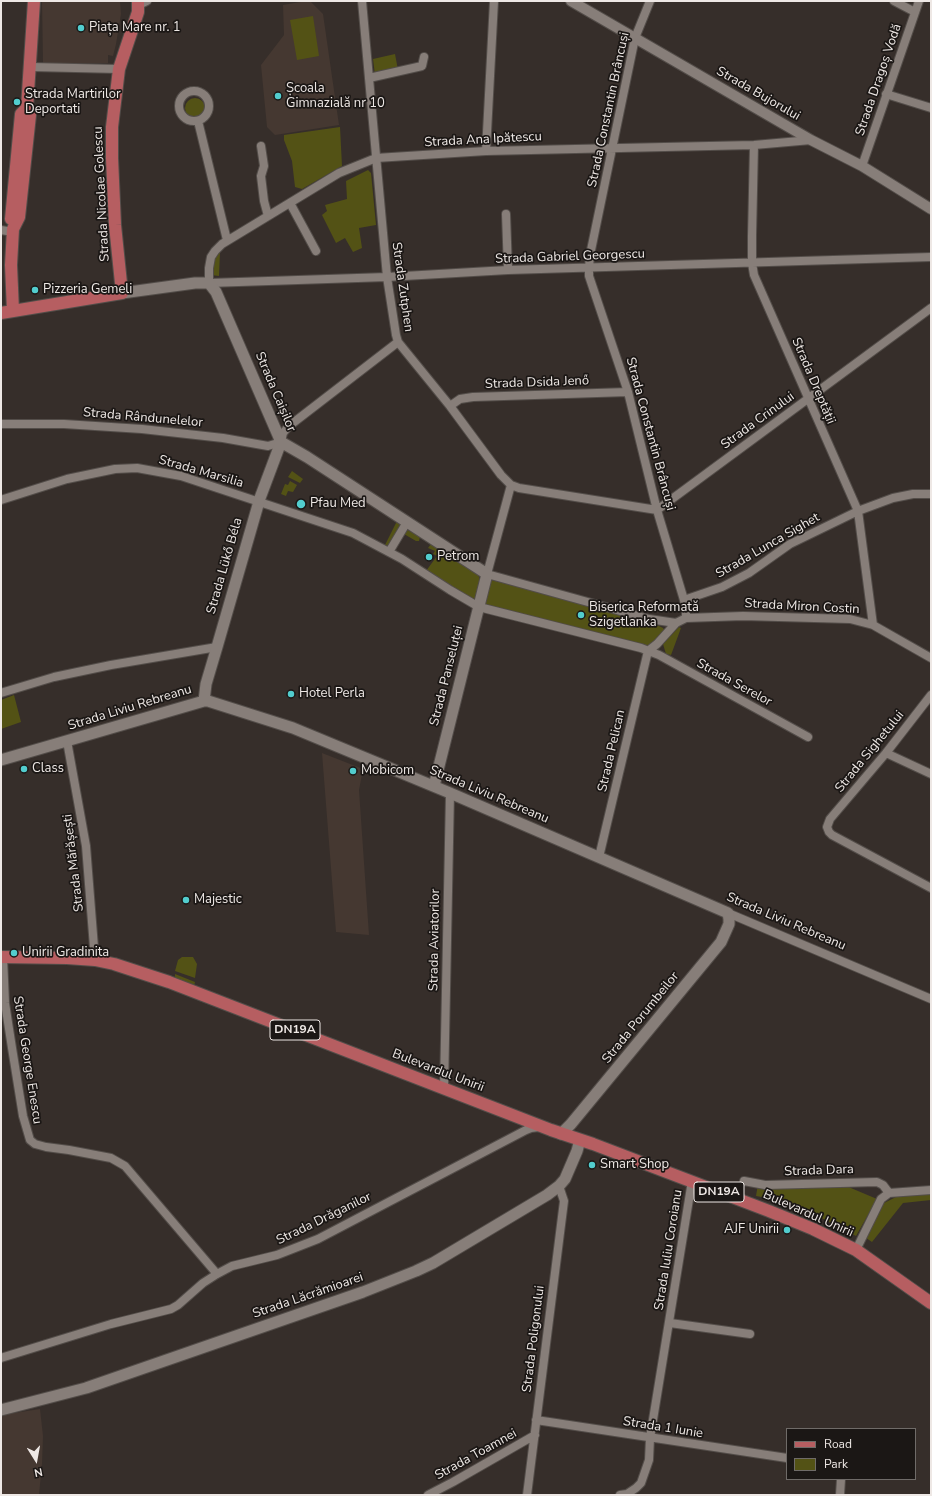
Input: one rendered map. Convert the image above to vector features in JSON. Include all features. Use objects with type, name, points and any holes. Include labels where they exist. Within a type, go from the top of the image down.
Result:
[{"type":"main road","points":[[34,1],[28,108],[21,114],[10,218],[13,231],[7,312],[122,293],[195,283],[209,283]]},
{"type":"main road","name":"Strada Nicolae Golescu","points":[[122,293],[115,225],[112,127],[119,69],[142,2]]},
{"type":"main road","name":"Strada Caișilor","points":[[209,283],[219,299],[281,442],[307,457],[487,574]]},
{"type":"main road","name":"Strada Lükő Béla","points":[[204,701],[206,684],[216,647],[259,502],[281,442]]},
{"type":"main road","name":"Strada Panseluței","points":[[434,786],[487,574]]},
{"type":"main road","name":"Strada Liviu Rebreanu","points":[[1,760],[204,701],[216,703],[293,728],[434,786],[728,913]]},
{"type":"main road","name":"Strada Porumbeilor","points":[[561,1134],[581,1112],[721,942],[729,924],[730,919],[728,913]]},
{"type":"main road","name":"Bulevardul Unirii","points":[[2,957],[95,960],[114,964],[169,982],[561,1134],[692,1181],[801,1224],[856,1250]]},
{"type":"main road","name":"Strada Lăcrămioarei","points":[[1,1410],[86,1388],[363,1292],[416,1271],[433,1263],[548,1195],[565,1180],[580,1140]]},
{"type":"main road","name":"DN19A","points":[[856,1250],[931,1303]]},
{"type":"street","name":"Strada Zutphen","points":[[362,1],[387,277],[398,342],[450,406],[501,475],[511,485]]},
{"type":"street","points":[[486,151],[494,1]]},
{"type":"street","name":"Strada Bujorului","points":[[571,1],[811,140],[862,166],[931,209]]},
{"type":"street","name":"Strada Constantin Brâncuși","points":[[650,1],[635,38],[590,255],[589,276],[628,392],[657,510],[684,600],[686,618]]},
{"type":"street","points":[[894,1],[915,12]]},
{"type":"street","name":"Strada Dragoș Vodă","points":[[862,166],[919,1]]},
{"type":"street","points":[[369,78],[422,66],[424,57]]},
{"type":"street","points":[[31,67],[119,69]]},
{"type":"street","points":[[886,94],[931,108]]},
{"type":"street","points":[[198,121],[227,240]]},
{"type":"street","name":"Strada Ana Ipătescu","points":[[209,283],[209,268],[212,257],[218,247],[227,240],[339,173],[376,158],[486,151],[754,145],[811,140]]},
{"type":"street","name":"Strada Dreptății","points":[[754,145],[752,263],[754,275],[858,511],[873,625]]},
{"type":"street","points":[[261,146],[264,166],[261,176],[264,201],[268,216]]},
{"type":"street","points":[[290,202],[316,251]]},
{"type":"street","points":[[506,214],[508,270]]},
{"type":"street","points":[[1,230],[13,231]]},
{"type":"street","name":"Strada Gabriel Georgescu","points":[[209,283],[387,277],[508,270],[931,257]]},
{"type":"street","name":"Strada Crinului","points":[[657,510],[931,308]]},
{"type":"street","points":[[281,442],[283,434],[289,426],[398,342]]},
{"type":"street","name":"Strada Dsida Jenő","points":[[450,406],[460,399],[473,397],[628,392]]},
{"type":"street","name":"Strada Rândunelelor","points":[[1,424],[64,424],[142,429],[222,438],[268,446],[281,442]]},
{"type":"street","name":"Strada Marsilia","points":[[1,500],[67,479],[115,469],[137,468],[182,476],[353,533],[389,552],[479,607]]},
{"type":"street","points":[[657,510],[519,488],[511,485],[487,574],[649,619],[676,623]]},
{"type":"street","name":"Strada Lunca Sighet","points":[[684,600],[722,587],[749,573],[790,544],[858,511],[893,498],[913,494],[931,494]]},
{"type":"street","points":[[389,552],[407,522]]},
{"type":"street","name":"Strada Serelor","points":[[479,607],[660,655],[808,737]]},
{"type":"street","name":"Strada Miron Costin","points":[[686,618],[743,616],[850,619],[873,625],[931,658]]},
{"type":"street","points":[[648,651],[657,644],[676,623],[686,618]]},
{"type":"street","points":[[1,693],[54,677],[111,665],[216,647]]},
{"type":"street","name":"Strada Pelican","points":[[599,857],[648,651]]},
{"type":"street","name":"Strada Sighetului","points":[[931,695],[886,753],[830,819],[828,824],[829,832],[832,835],[931,888]]},
{"type":"street","name":"Strada Mărășești","points":[[67,741],[86,846],[95,960]]},
{"type":"street","points":[[886,753],[931,774]]},
{"type":"street","name":"Strada Aviatorilor","points":[[444,1088],[450,793]]},
{"type":"street","name":"Strada Liviu Rebreanu","points":[[728,913],[931,999]]},
{"type":"street","name":"Strada George Enescu","points":[[2,957],[5,1003],[23,1116],[30,1140],[35,1144],[46,1147],[111,1158],[125,1166],[217,1274]]},
{"type":"street","name":"Strada Drăganilor","points":[[1,1358],[111,1324],[171,1309],[204,1283],[232,1266],[277,1255],[318,1238],[526,1130],[542,1126]]},
{"type":"street","name":"Strada Iuliu Coroianu","points":[[620,1495],[627,1494],[641,1483],[649,1460],[650,1438],[692,1181]]},
{"type":"street","name":"Strada Dara","points":[[744,1181],[765,1185],[877,1182],[883,1185],[889,1193]]},
{"type":"street","name":"Strada Poligonului","points":[[527,1495],[564,1201],[559,1186]]},
{"type":"street","points":[[856,1250],[881,1199],[889,1193],[931,1190]]},
{"type":"street","name":"Strada Iuliu Coroianu","points":[[670,1323],[750,1334]]},
{"type":"street","name":"Strada 1 Iunie","points":[[536,1420],[786,1458]]},
{"type":"street","name":"Strada Toamnei","points":[[428,1495],[535,1435]]},
{"type":"street","points":[[840,1495],[841,1480]]},
{"type":"shaded area","name":"Piața Mare nr. 1","points":[[42,1],[120,1],[121,14],[116,44],[113,56],[108,55],[108,63],[43,63]]},
{"type":"shaded area","points":[[310,1],[323,14],[339,125],[275,135],[267,127],[261,65],[284,35],[283,5]]},
{"type":"shaded area","name":"Mobicom","points":[[322,753],[363,769],[359,790],[369,935],[336,932]]},
{"type":"shaded area","points":[[40,1409],[43,1436],[39,1495],[1,1495],[1,1415]]},
{"type":"green space","points":[[313,16],[319,56],[297,60],[290,20]]},
{"type":"green space","points":[[395,54],[398,70],[375,75],[373,59]]},
{"type":"green space","points":[[195,98],[202,101],[205,108],[202,115],[195,118],[188,115],[185,108],[188,101]]},
{"type":"green space","points":[[340,127],[342,166],[302,189],[295,187],[292,161],[284,140],[284,135]]},
{"type":"green space","points":[[368,170],[371,173],[376,225],[359,228],[362,248],[353,252],[345,238],[336,243],[322,215],[327,211],[325,205],[347,199],[346,181]]},
{"type":"green space","points":[[220,252],[219,276],[211,275],[214,259]]},
{"type":"green space","points":[[292,471],[303,479],[300,483],[288,477]]},
{"type":"green space","points":[[290,481],[297,485],[293,492],[288,491],[286,496],[281,494],[285,484],[288,485]]},
{"type":"green space","points":[[397,521],[402,526],[389,546],[385,545]]},
{"type":"green space","points":[[406,529],[420,537],[419,541],[416,541],[404,534]]},
{"type":"green space","points":[[431,544],[474,567],[479,577],[479,586],[474,601],[426,571],[437,556],[433,554],[435,551],[428,548]]},
{"type":"green space","points":[[490,579],[659,626],[665,631],[649,646],[484,604]]},
{"type":"green space","points":[[679,627],[681,628],[671,655],[666,654],[663,644]]},
{"type":"green space","points":[[14,695],[21,722],[1,729],[1,700]]},
{"type":"green space","points":[[182,957],[193,957],[197,964],[195,978],[175,971],[178,960]]},
{"type":"green space","points":[[175,974],[195,982],[194,986],[175,979]]},
{"type":"green space","points":[[839,1183],[877,1199],[856,1236],[791,1202],[756,1196],[758,1184]]},
{"type":"green space","points":[[931,1193],[931,1200],[903,1203],[872,1242],[866,1238],[884,1203],[900,1195]]},
{"type":"place","name":"Piața Mare nr. 1","points":[[81,28]]},
{"type":"place","name":"Școala Gimnazială nr 10","points":[[278,96]]},
{"type":"place","name":"Strada Martirilor Deportati","points":[[17,102]]},
{"type":"place","name":"Pizzeria Gemeli","points":[[35,290]]},
{"type":"place","name":"Pfau Med","points":[[301,504]]},
{"type":"place","name":"Petrom","points":[[429,557]]},
{"type":"place","name":"Biserica Reformată Szigetlanka","points":[[581,615]]},
{"type":"place","name":"Hotel Perla","points":[[291,694]]},
{"type":"place","name":"Class","points":[[24,769]]},
{"type":"place","name":"Mobicom","points":[[353,771]]},
{"type":"place","name":"Majestic","points":[[186,900]]},
{"type":"place","name":"Unirii Gradinita","points":[[14,953]]},
{"type":"place","name":"Smart Shop","points":[[592,1165]]},
{"type":"place","name":"AJF Unirii","points":[[787,1230]]}]
